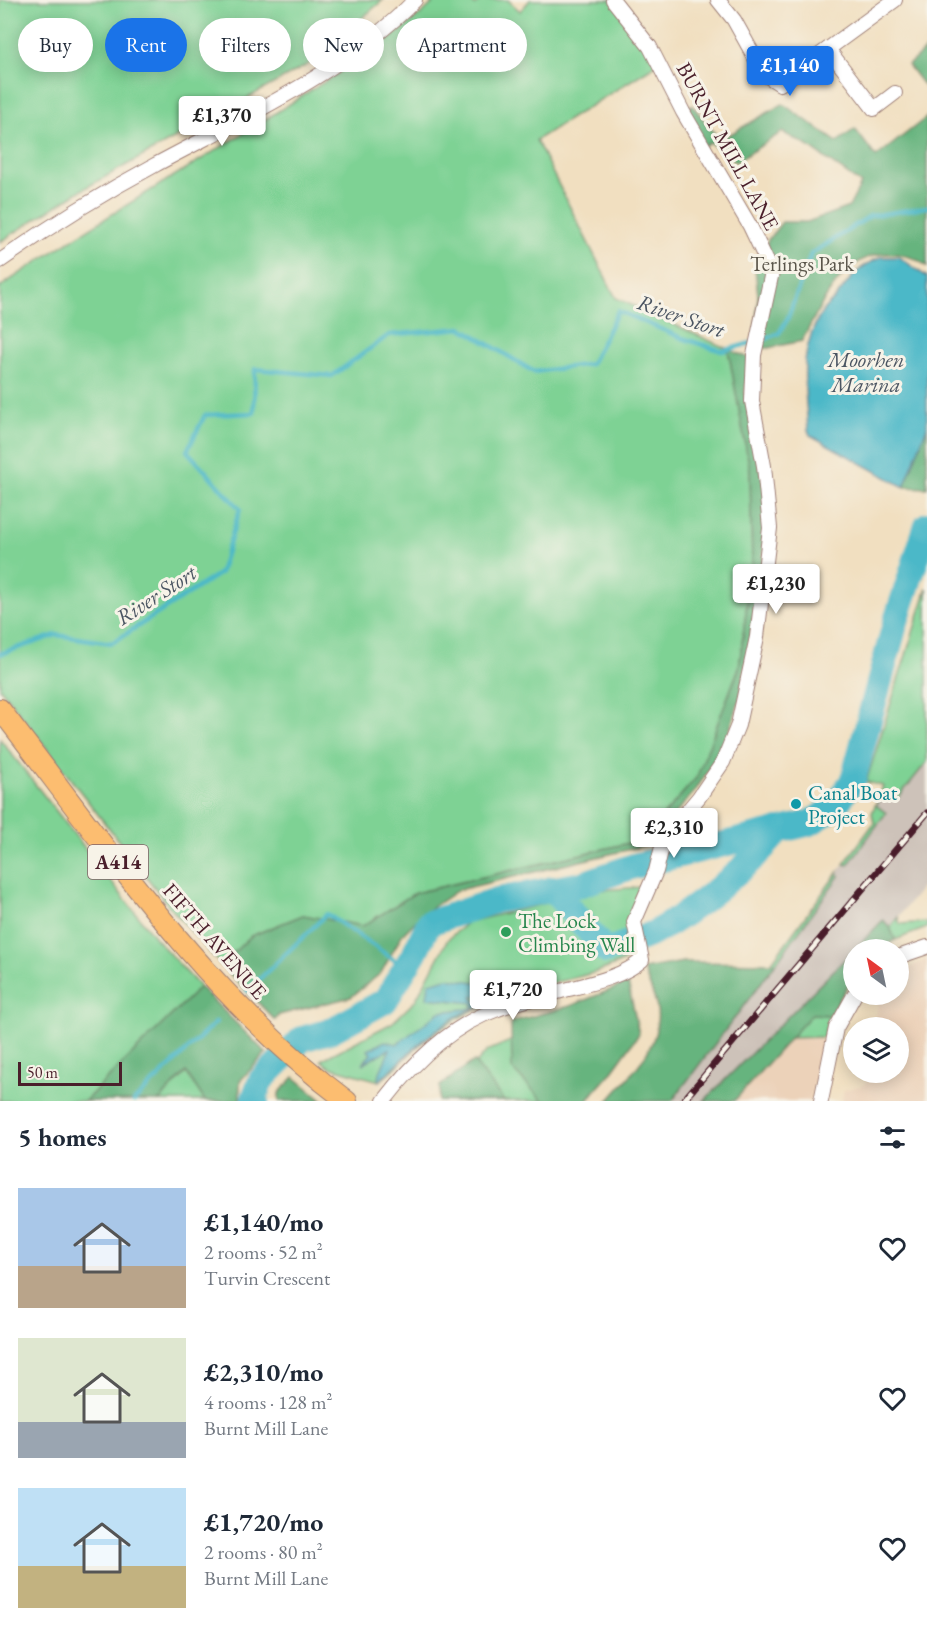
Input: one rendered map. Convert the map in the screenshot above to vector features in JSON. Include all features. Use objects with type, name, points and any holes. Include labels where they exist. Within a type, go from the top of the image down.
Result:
[{"type":"highway","name":"FIFTH AVENUE","points":[[0,709],[138,889],[242,1011],[347,1101]]},
{"type":"street","points":[[0,261],[109,191],[254,112],[339,62],[415,0]]},
{"type":"street","name":"BURNT MILL LANE","points":[[384,1101],[419,1060],[438,1043],[478,1018],[496,1009],[627,969],[642,960],[642,952],[634,926],[656,871],[664,839],[723,762],[738,724],[757,637],[770,528],[764,466],[752,401],[754,355],[772,272],[750,226],[683,112],[650,47],[613,0]]},
{"type":"street","points":[[718,0],[734,20],[764,74],[780,84],[895,0]]},
{"type":"street","points":[[828,49],[874,109],[895,93]]},
{"type":"street","points":[[909,953],[927,947]]},
{"type":"street","points":[[821,1101],[836,1028],[849,1005]]},
{"type":"shaded area","points":[[927,762],[927,881],[890,927],[883,921],[866,939],[843,939],[843,963],[704,1101],[672,1101],[839,876],[838,872],[844,864],[848,865],[886,813],[876,805],[886,791],[897,799]]},
{"type":"shaded area","points":[[927,959],[927,1101],[842,1101],[844,1090],[865,1083],[909,1083],[909,1017],[876,1017],[878,1005],[909,1005],[909,968]]},
{"type":"shaded area","points":[[823,1037],[810,1101],[734,1101],[790,1038]]},
{"type":"green space","points":[[0,0],[383,0],[362,18],[303,18],[303,67],[78,192],[0,242]]},
{"type":"green space","points":[[436,0],[470,0],[475,5],[482,0],[508,0],[520,11],[530,0],[613,0],[659,63],[536,140],[616,298],[728,349],[750,470],[752,563],[739,668],[697,777],[642,840],[415,893],[363,926],[303,915],[251,936],[221,965],[169,906],[0,688],[0,287],[74,238],[340,72],[384,72],[384,42],[396,34],[396,72],[527,72],[527,18],[416,18]]},
{"type":"green space","points":[[927,48],[927,90],[908,65]]},
{"type":"green space","name":"Terlings Park","points":[[783,104],[837,142],[855,129],[876,157],[927,117],[927,267],[920,261],[893,254],[876,255],[861,261],[848,270],[836,283],[802,341],[768,348],[754,348],[758,295],[755,268],[768,240],[782,222],[807,222],[849,207],[861,184],[808,146],[782,132],[736,162],[710,143],[701,148],[683,112],[692,105],[720,140]]},
{"type":"green space","points":[[728,349],[749,358],[745,394],[766,494],[763,560],[740,699],[725,744],[695,791],[648,845],[458,890],[423,914],[402,935],[381,973],[351,997],[279,1015],[275,1020],[221,965],[251,936],[303,915],[363,926],[415,893],[642,840],[697,777],[739,668],[752,563],[750,470]]},
{"type":"green space","points":[[927,427],[927,488],[904,487]]},
{"type":"green space","points":[[927,588],[927,762],[897,799],[886,791],[876,805],[886,813],[848,865],[844,864],[874,823],[872,813],[883,786],[866,782]]},
{"type":"green space","points":[[0,739],[156,939],[200,987],[85,1101],[0,1101]]},
{"type":"green space","points":[[838,872],[839,876],[776,963],[771,963]]},
{"type":"green space","points":[[641,887],[628,920],[634,955],[603,970],[519,991],[479,1008],[433,1034],[379,1081],[329,1067],[321,1060],[392,1023],[415,1001],[448,939],[468,922],[601,890]]},
{"type":"green space","points":[[898,917],[900,924],[927,922],[927,928],[898,939],[895,939],[890,927]]},
{"type":"green space","points":[[883,920],[890,927],[895,939],[865,939]]},
{"type":"green space","points":[[843,961],[843,994],[830,1015],[812,1014],[734,1101],[704,1101]]},
{"type":"green space","points":[[683,962],[776,963],[672,1101],[608,1101],[643,1059],[655,1036],[657,1009],[643,969]]},
{"type":"green space","points":[[628,983],[639,1034],[610,1074],[586,1101],[543,1101],[512,1069],[511,1022],[570,1006]]},
{"type":"green space","points":[[200,987],[266,1053],[240,1081],[240,1101],[205,1101],[186,1072],[159,1101],[85,1101]]},
{"type":"green space","points":[[619,994],[629,1040],[588,1101],[443,1101],[487,1051]]},
{"type":"green space","points":[[812,1014],[830,1015],[823,1037],[790,1038]]},
{"type":"green space","points":[[474,1061],[504,1101],[439,1101],[440,1086]]},
{"type":"green space","points":[[187,1072],[205,1101],[159,1101]]},
{"type":"green space","points":[[294,1077],[323,1101],[279,1101],[279,1093]]},
{"type":"water","name":"Moorhen Marina","points":[[881,257],[899,257],[927,277],[927,427],[904,487],[810,435],[808,430],[805,367],[806,353],[815,324],[824,309],[856,273]]},
{"type":"water","points":[[736,837],[738,842],[674,859],[673,854]]},
{"type":"water","points":[[447,978],[482,983],[485,993],[472,997],[479,1004],[478,1007],[438,1029],[379,1081],[378,1077],[390,1049],[362,1064],[371,1054],[368,1050],[385,1041],[397,1044],[440,1012],[473,1008],[473,1003],[427,998],[429,983]]},
{"type":"waterway","name":"River Stort","points":[[0,654],[56,635],[112,643],[220,573],[240,509],[187,451],[205,415],[254,413],[255,369],[332,376],[389,335],[462,328],[534,372],[591,364],[618,311],[682,338],[722,351],[766,339],[779,333],[787,320],[811,254],[870,216],[927,207]]},
{"type":"waterway","points":[[256,1101],[254,1098],[261,1080],[302,1039],[330,1031],[385,1001],[414,954],[429,923],[497,900],[582,884],[634,866],[810,823],[834,808],[853,780],[895,624],[927,525]]},
{"type":"waterway","points":[[552,889],[606,951],[654,933],[687,912],[737,873],[779,830]]},
{"type":"waterway","points":[[247,991],[327,914],[406,968]]},
{"type":"waterway","points":[[134,1101],[216,1022]]},
{"type":"railway","points":[[683,1101],[927,813]]},
{"type":"place","name":"Canal Boat Project","points":[[796,804]]},
{"type":"place","name":"The Lock Climbing Wall","points":[[506,932]]}]
